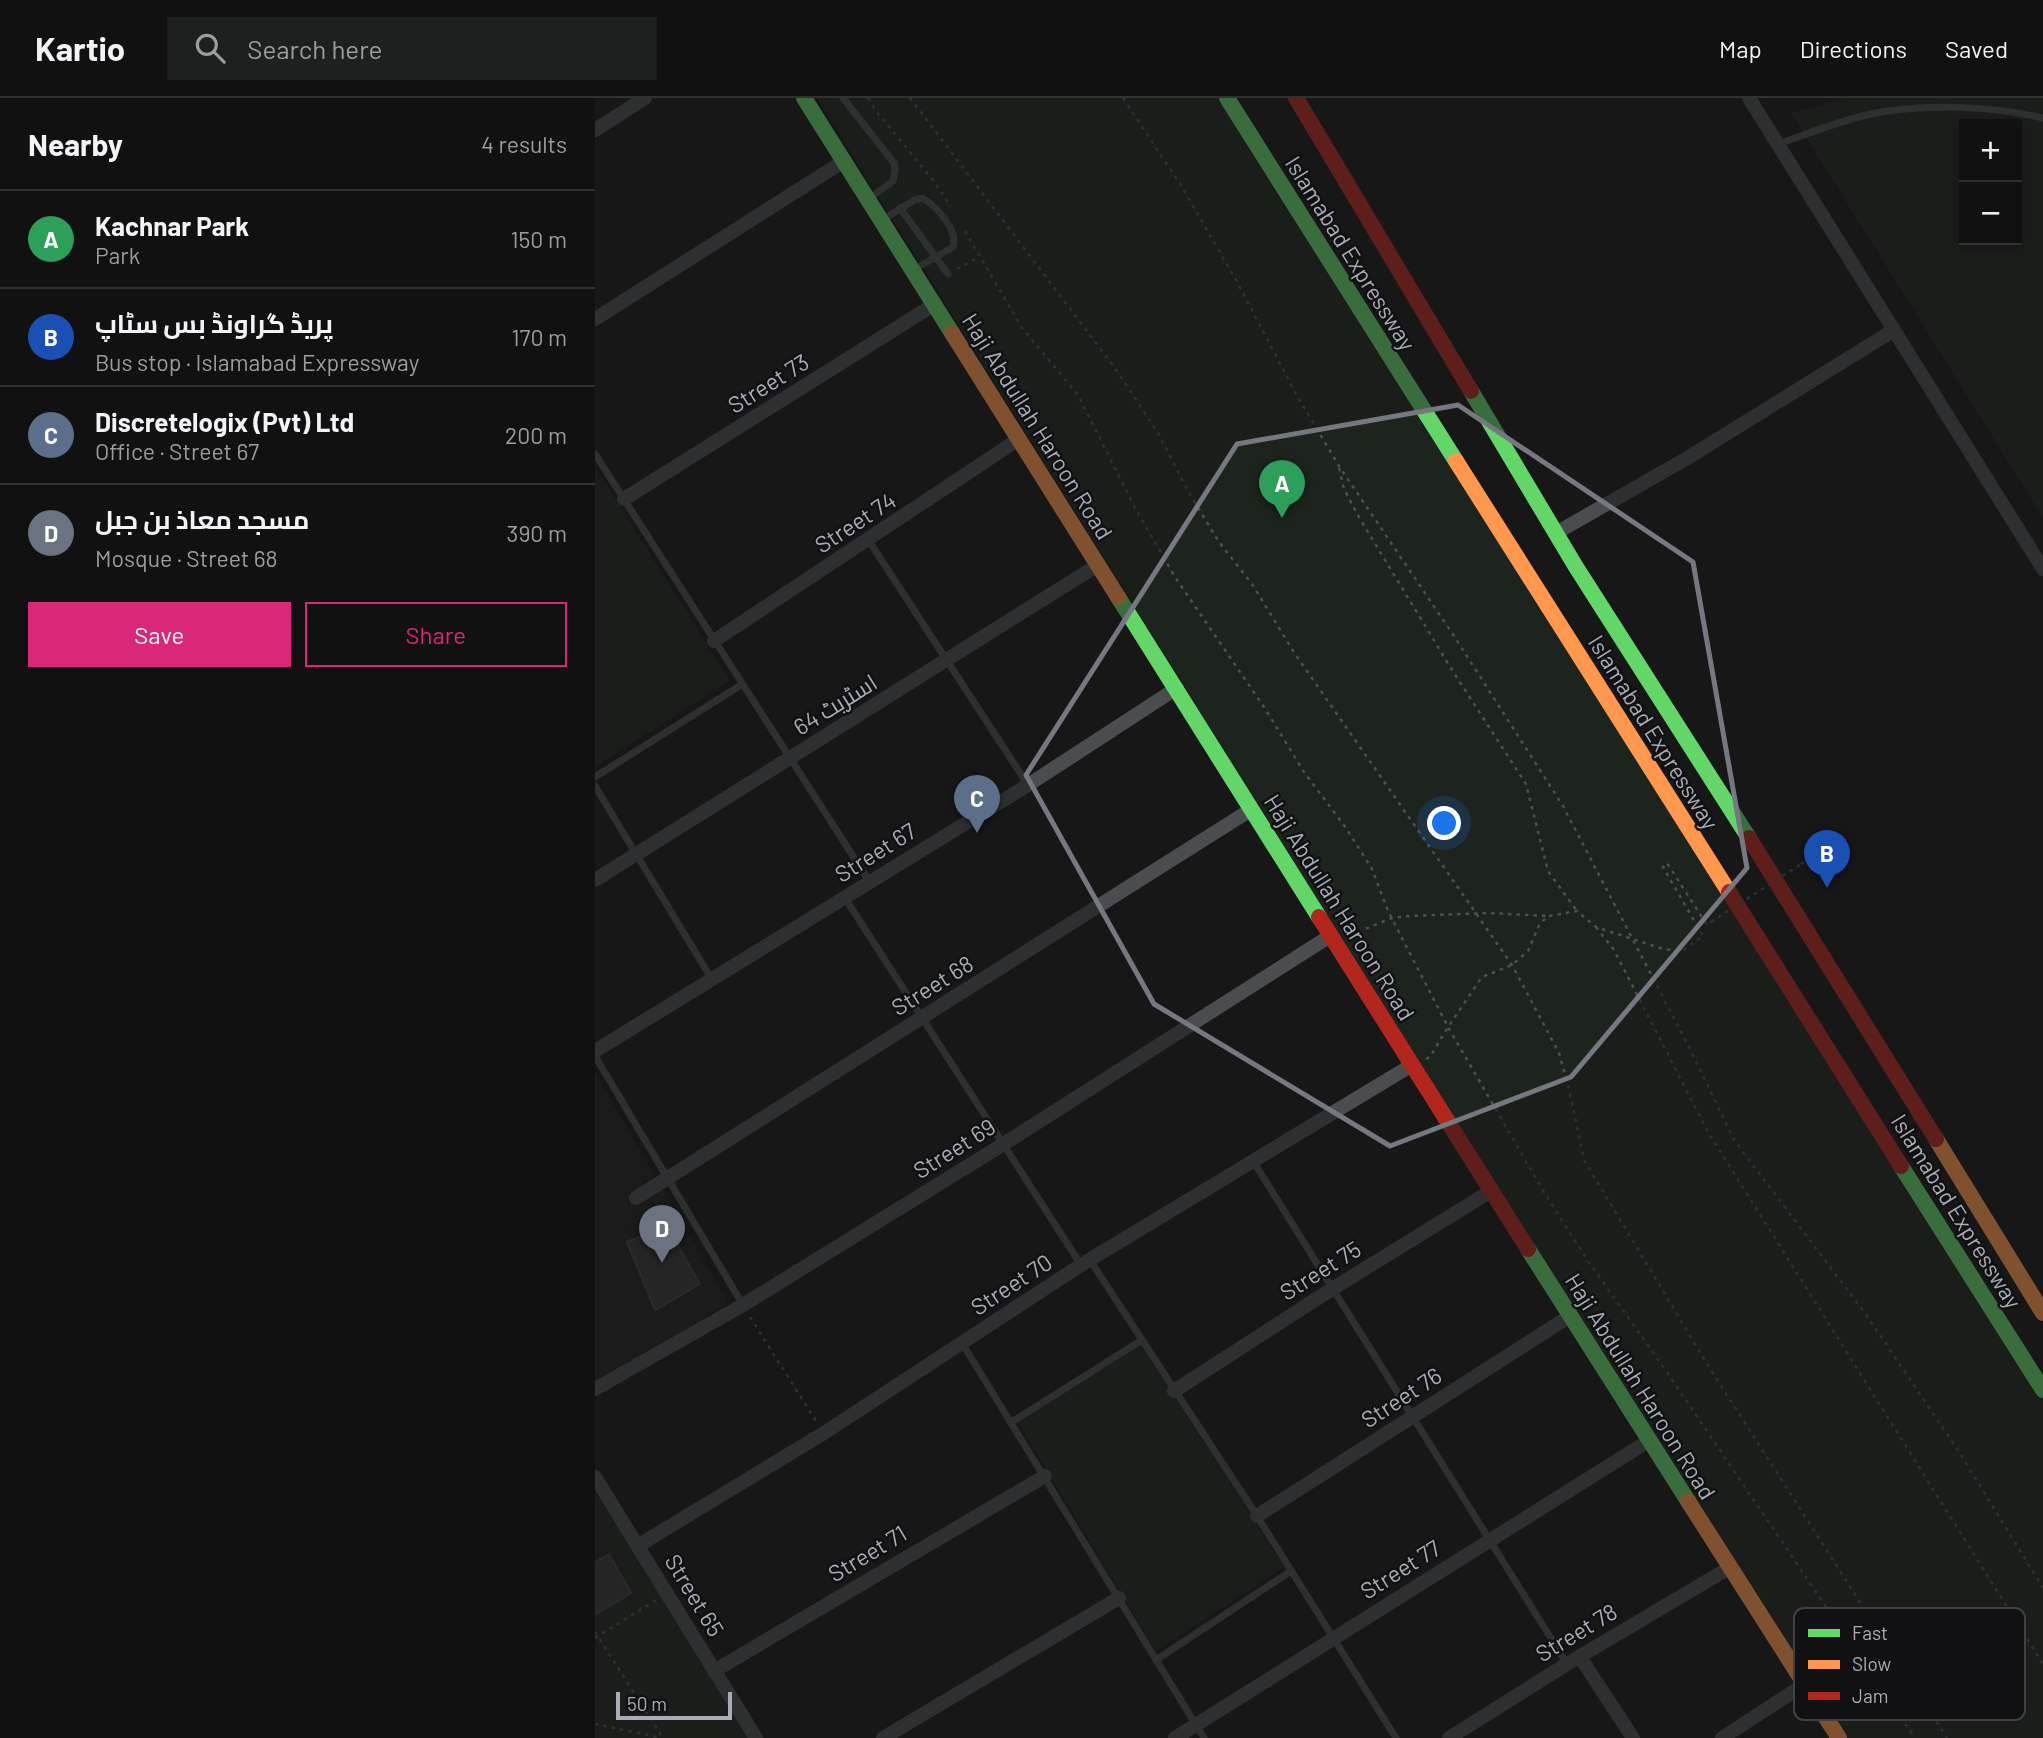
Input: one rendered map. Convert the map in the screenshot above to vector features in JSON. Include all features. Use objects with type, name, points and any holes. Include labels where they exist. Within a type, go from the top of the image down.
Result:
[{"type":"main road","name":"Haji Abdullah Haroon Road","points":[[804,98],[1177,688],[1331,938],[1794,1667]]},
{"type":"main road","points":[[1216,98],[1242,121]]},
{"type":"main road","name":"Islamabad Expressway","points":[[1227,98],[2043,1390]]},
{"type":"main road","name":"Islamabad Expressway","points":[[1298,98],[1556,533],[1834,972],[2043,1313]]},
{"type":"main road","name":"Haji Abdullah Haroon Road","points":[[1828,1720],[1839,1738]]},
{"type":"street","points":[[595,130],[645,98]]},
{"type":"street","points":[[1749,98],[2043,569]]},
{"type":"street","points":[[595,319],[844,161]]},
{"type":"street","name":"Street 73","points":[[624,499],[935,304]]},
{"type":"street","points":[[1556,533],[1689,457],[1893,330]]},
{"type":"street","name":"Street 74","points":[[714,641],[869,541],[1019,439]]},
{"type":"street","name":"اسٹریٹ 64","points":[[595,880],[1098,565]]},
{"type":"street","name":"Street 67","points":[[595,1053],[711,978],[1028,785],[1177,688]]},
{"type":"street","name":"Street 68","points":[[636,1198],[1251,809]]},
{"type":"street","name":"Street 69","points":[[595,1388],[743,1305],[1331,938]]},
{"type":"street","name":"Street 70","points":[[639,1545],[824,1433],[1085,1263],[1412,1065]]},
{"type":"street","name":"Street 75","points":[[1174,1391],[1491,1191]]},
{"type":"street","name":"Street 76","points":[[1257,1516],[1570,1316]]},
{"type":"street","name":"Street 77","points":[[1175,1738],[1650,1440]]},
{"type":"street","name":"Street 71","points":[[714,1671],[1045,1476]]},
{"type":"street","name":"Street 65","points":[[595,1477],[756,1738]]},
{"type":"street","name":"Street 78","points":[[1449,1738],[1729,1568]]},
{"type":"street","points":[[883,1738],[1119,1598]]},
{"type":"street","points":[[1580,1657],[1633,1738]]},
{"type":"street","points":[[1722,1738],[1794,1691]]},
{"type":"lane","points":[[843,98],[894,163],[893,181],[868,200]]},
{"type":"lane","points":[[1778,145],[1836,123],[1886,111],[1959,108],[2043,118]]},
{"type":"lane","points":[[882,221],[900,208],[922,198],[934,206],[953,232],[955,243],[950,250],[913,270]]},
{"type":"lane","points":[[900,208],[948,274]]},
{"type":"lane","points":[[595,454],[869,881]]},
{"type":"lane","points":[[869,541],[1028,785]]},
{"type":"lane","points":[[595,777],[741,685]]},
{"type":"lane","points":[[595,786],[711,978]]},
{"type":"lane","points":[[845,898],[1002,1145],[1142,1340],[1257,1516],[1396,1738]]},
{"type":"lane","points":[[595,1053],[743,1305]]},
{"type":"lane","points":[[1253,1161],[1567,1664]]},
{"type":"lane","points":[[1012,1422],[1142,1340]]},
{"type":"lane","points":[[962,1343],[1204,1738]]},
{"type":"lane","points":[[1156,1660],[1291,1571]]},
{"type":"path","points":[[868,98],[933,180],[956,215]]},
{"type":"path","points":[[910,98],[1115,368],[1158,433],[1189,493],[1219,542],[1252,584],[1295,654],[1513,965],[1559,1053],[1584,1160],[1697,1348],[1864,1608]]},
{"type":"path","points":[[1123,98],[1182,187],[1236,280],[1296,394],[1339,466],[1454,636],[1563,806],[1635,940],[1734,1140],[1867,1316],[1959,1452],[2043,1588]]},
{"type":"path","points":[[962,226],[1022,328],[1078,396],[1134,506],[1175,577],[1264,707],[1304,772],[1373,869],[1392,918],[1448,1027],[1545,1194],[1588,1261],[1827,1608]]},
{"type":"path","points":[[948,274],[979,257]]},
{"type":"path","points":[[1339,466],[1343,489],[1360,519],[1439,650],[1526,784],[1548,871],[1577,911],[1596,927],[1614,950],[1707,1132],[2008,1608]]},
{"type":"path","points":[[1596,927],[1663,949],[1682,951],[1703,936],[1663,867],[1667,863],[1707,925],[1817,853]]},
{"type":"path","points":[[1331,938],[1361,931],[1392,918],[1476,913],[1549,916],[1577,911]]},
{"type":"path","points":[[1412,1065],[1430,1057],[1482,977],[1513,965],[1528,951],[1540,923],[1549,916]]},
{"type":"path","points":[[743,1305],[824,1433]]},
{"type":"path","points":[[596,1638],[667,1593]]},
{"type":"path","points":[[595,1632],[596,1638],[662,1738]]},
{"type":"path","points":[[2025,1636],[2043,1664]]},
{"type":"path","points":[[1903,1720],[1915,1738]]},
{"type":"path","points":[[1935,1720],[1947,1738]]},
{"type":"path","points":[[595,1724],[662,1738]]},
{"type":"highlighted area","points":[[1458,405],[1693,562],[1747,868],[1571,1077],[1390,1146],[1154,1004],[1026,775],[1237,444]]},
{"type":"shaded area","points":[[817,98],[1219,98],[2043,1392],[2043,1738],[1841,1738],[1830,1720],[2025,1720],[2025,1608],[1794,1608],[1794,1663]]},
{"type":"shaded area","points":[[1847,98],[2043,98],[2043,518],[1791,113]]},
{"type":"shaded area","points":[[595,467],[730,681],[595,767]]},
{"type":"shaded area","points":[[595,1073],[728,1302],[595,1390]]},
{"type":"shaded area","points":[[1141,1345],[1284,1567],[1156,1651],[1018,1422]]},
{"type":"shaded area","points":[[595,1492],[755,1738],[595,1738]]},
{"type":"building","points":[[666,1225],[700,1284],[655,1310],[627,1242]]},
{"type":"building","points":[[609,1554],[631,1593],[595,1615],[595,1562]]},
{"type":"traffic: fast","points":[[804,98],[952,333]]},
{"type":"traffic: fast","points":[[1227,98],[1456,461]]},
{"type":"traffic: fast","points":[[1471,391],[1576,567],[1749,838]]},
{"type":"traffic: fast","points":[[1118,597],[1319,917]]},
{"type":"traffic: fast","points":[[1901,1166],[2043,1390]]},
{"type":"traffic: fast","points":[[1528,1249],[1688,1501]]},
{"type":"traffic: slow","points":[[952,333],[1118,597]]},
{"type":"traffic: slow","points":[[1456,461],[1729,892]]},
{"type":"traffic: slow","points":[[1936,1139],[2043,1313]]},
{"type":"traffic: slow","points":[[1688,1501],[1794,1667]]},
{"type":"traffic: slow","points":[[1828,1720],[1839,1738]]},
{"type":"traffic: jam","points":[[1296,98],[1471,391]]},
{"type":"traffic: jam","points":[[1749,838],[1936,1139]]},
{"type":"traffic: jam","points":[[1729,892],[1901,1166]]},
{"type":"traffic: jam","points":[[1319,917],[1528,1249]]},
{"type":"place","name":"Kachnar Park","points":[[1282,518]]},
{"type":"place","name":"Discretelogix (Pvt) Ltd","points":[[977,833]]},
{"type":"place","name":"پریڈ گراونڈ بس سٹاپ","points":[[1827,888]]},
{"type":"place","name":"مسجد معاذ بن جبل","points":[[662,1263]]}]
